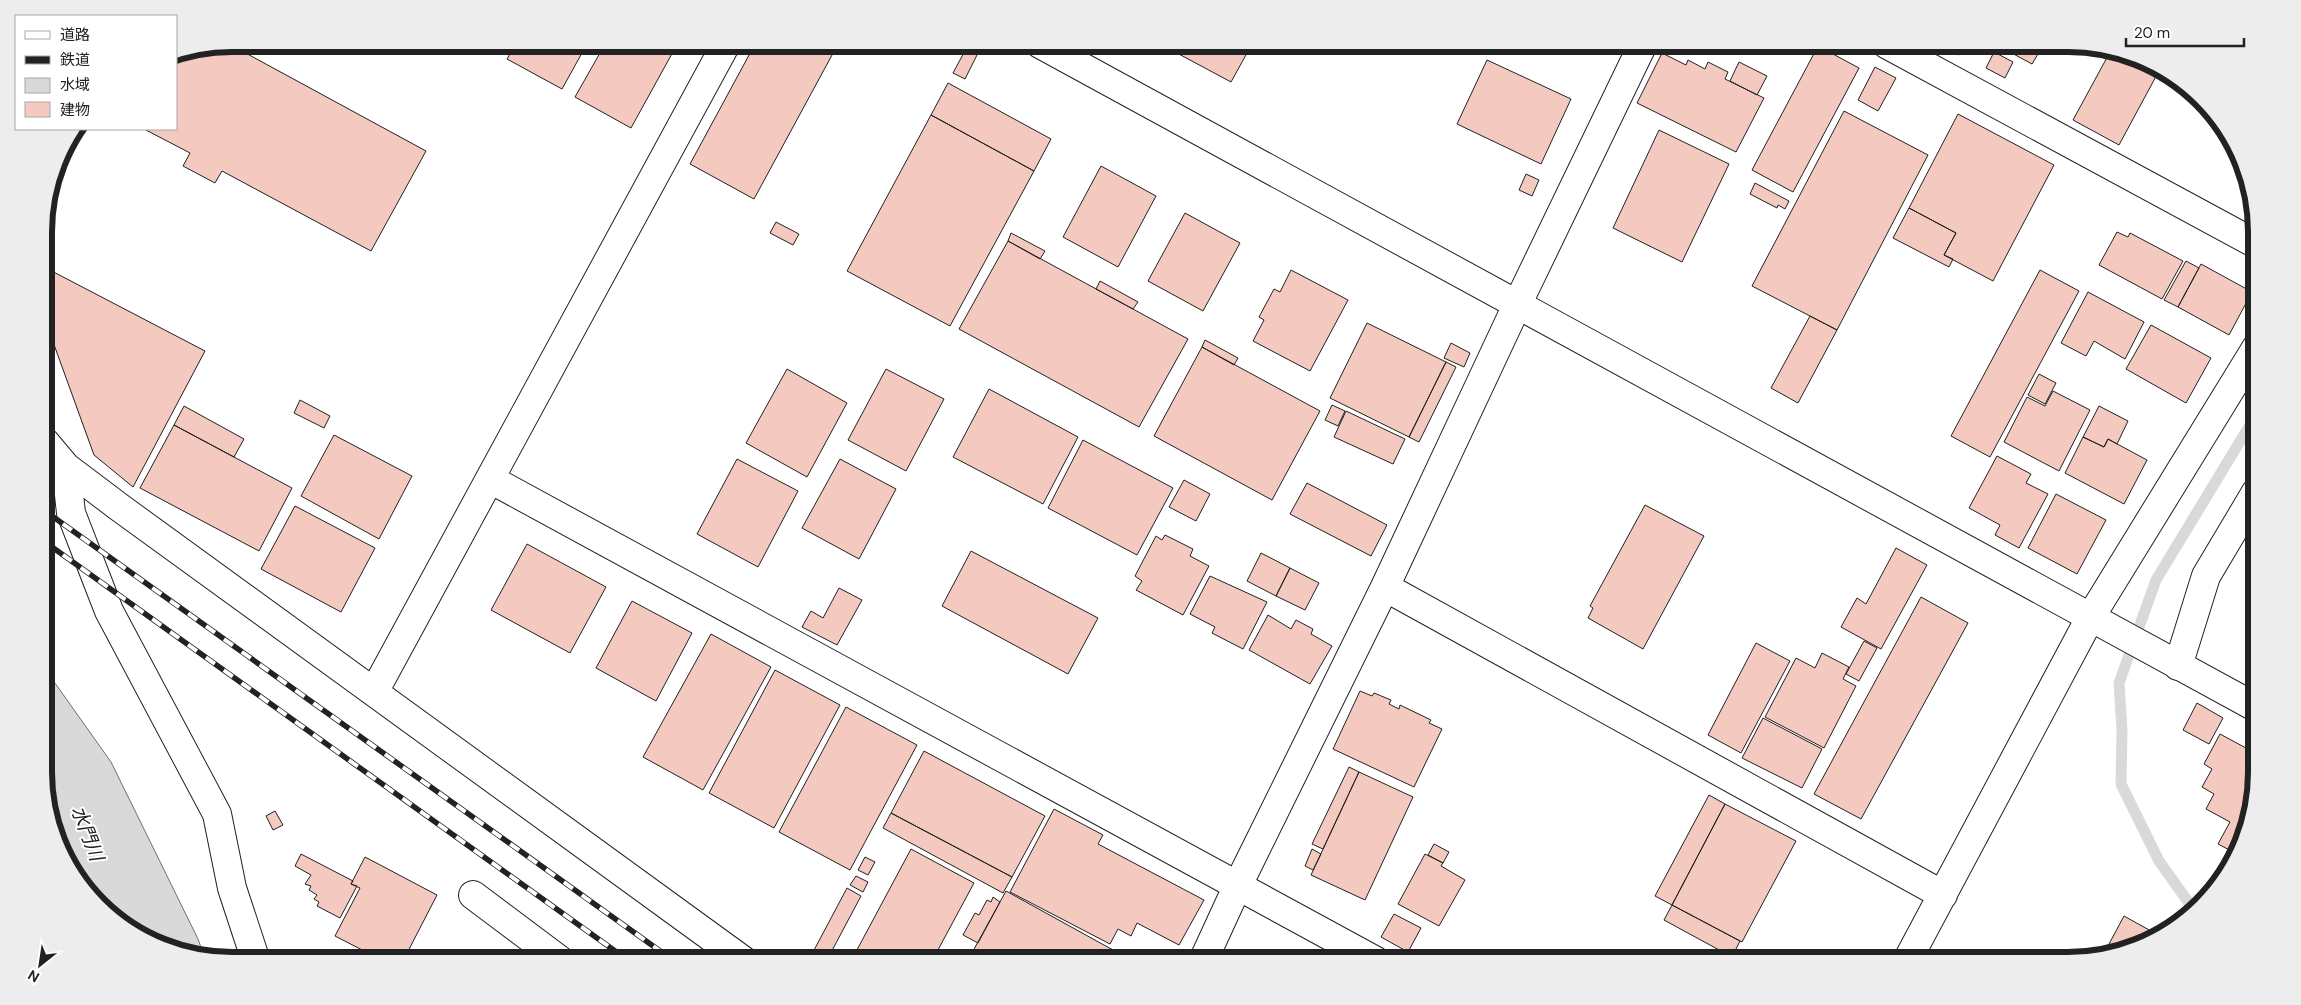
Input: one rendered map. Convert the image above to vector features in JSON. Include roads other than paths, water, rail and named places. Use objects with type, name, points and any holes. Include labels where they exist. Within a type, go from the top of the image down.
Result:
[{"type":"street","points":[[374,692],[722,52]]},
{"type":"street","points":[[1055,52],[1518,303],[2248,703]]},
{"type":"street","points":[[1206,952],[1385,587],[1518,303],[1639,52]]},
{"type":"street","points":[[1901,52],[2248,240]]},
{"type":"street","points":[[1912,952],[2090,618],[2248,361]]},
{"type":"street","points":[[52,450],[66,467],[732,952]]},
{"type":"street","points":[[66,467],[71,513],[109,611],[217,814],[232,888],[253,952]]},
{"type":"street","points":[[490,479],[1359,952]]},
{"type":"street","points":[[2178,666],[2206,576],[2248,505]]},
{"type":"street","points":[[1385,587],[1943,895]]},
{"type":"street","points":[[472,895],[549,952]]},
{"type":"water","name":"水門川","points":[[52,679],[111,762],[202,950],[164,939],[132,922],[97,891],[83,873],[71,852],[62,830],[54,796],[52,772]]},
{"type":"waterway","points":[[2190,905],[2159,861],[2121,784],[2122,730],[2119,683],[2156,580],[2248,428]]},
{"type":"railway","points":[[52,516],[661,952]]},
{"type":"railway","points":[[52,547],[616,952]]}]
